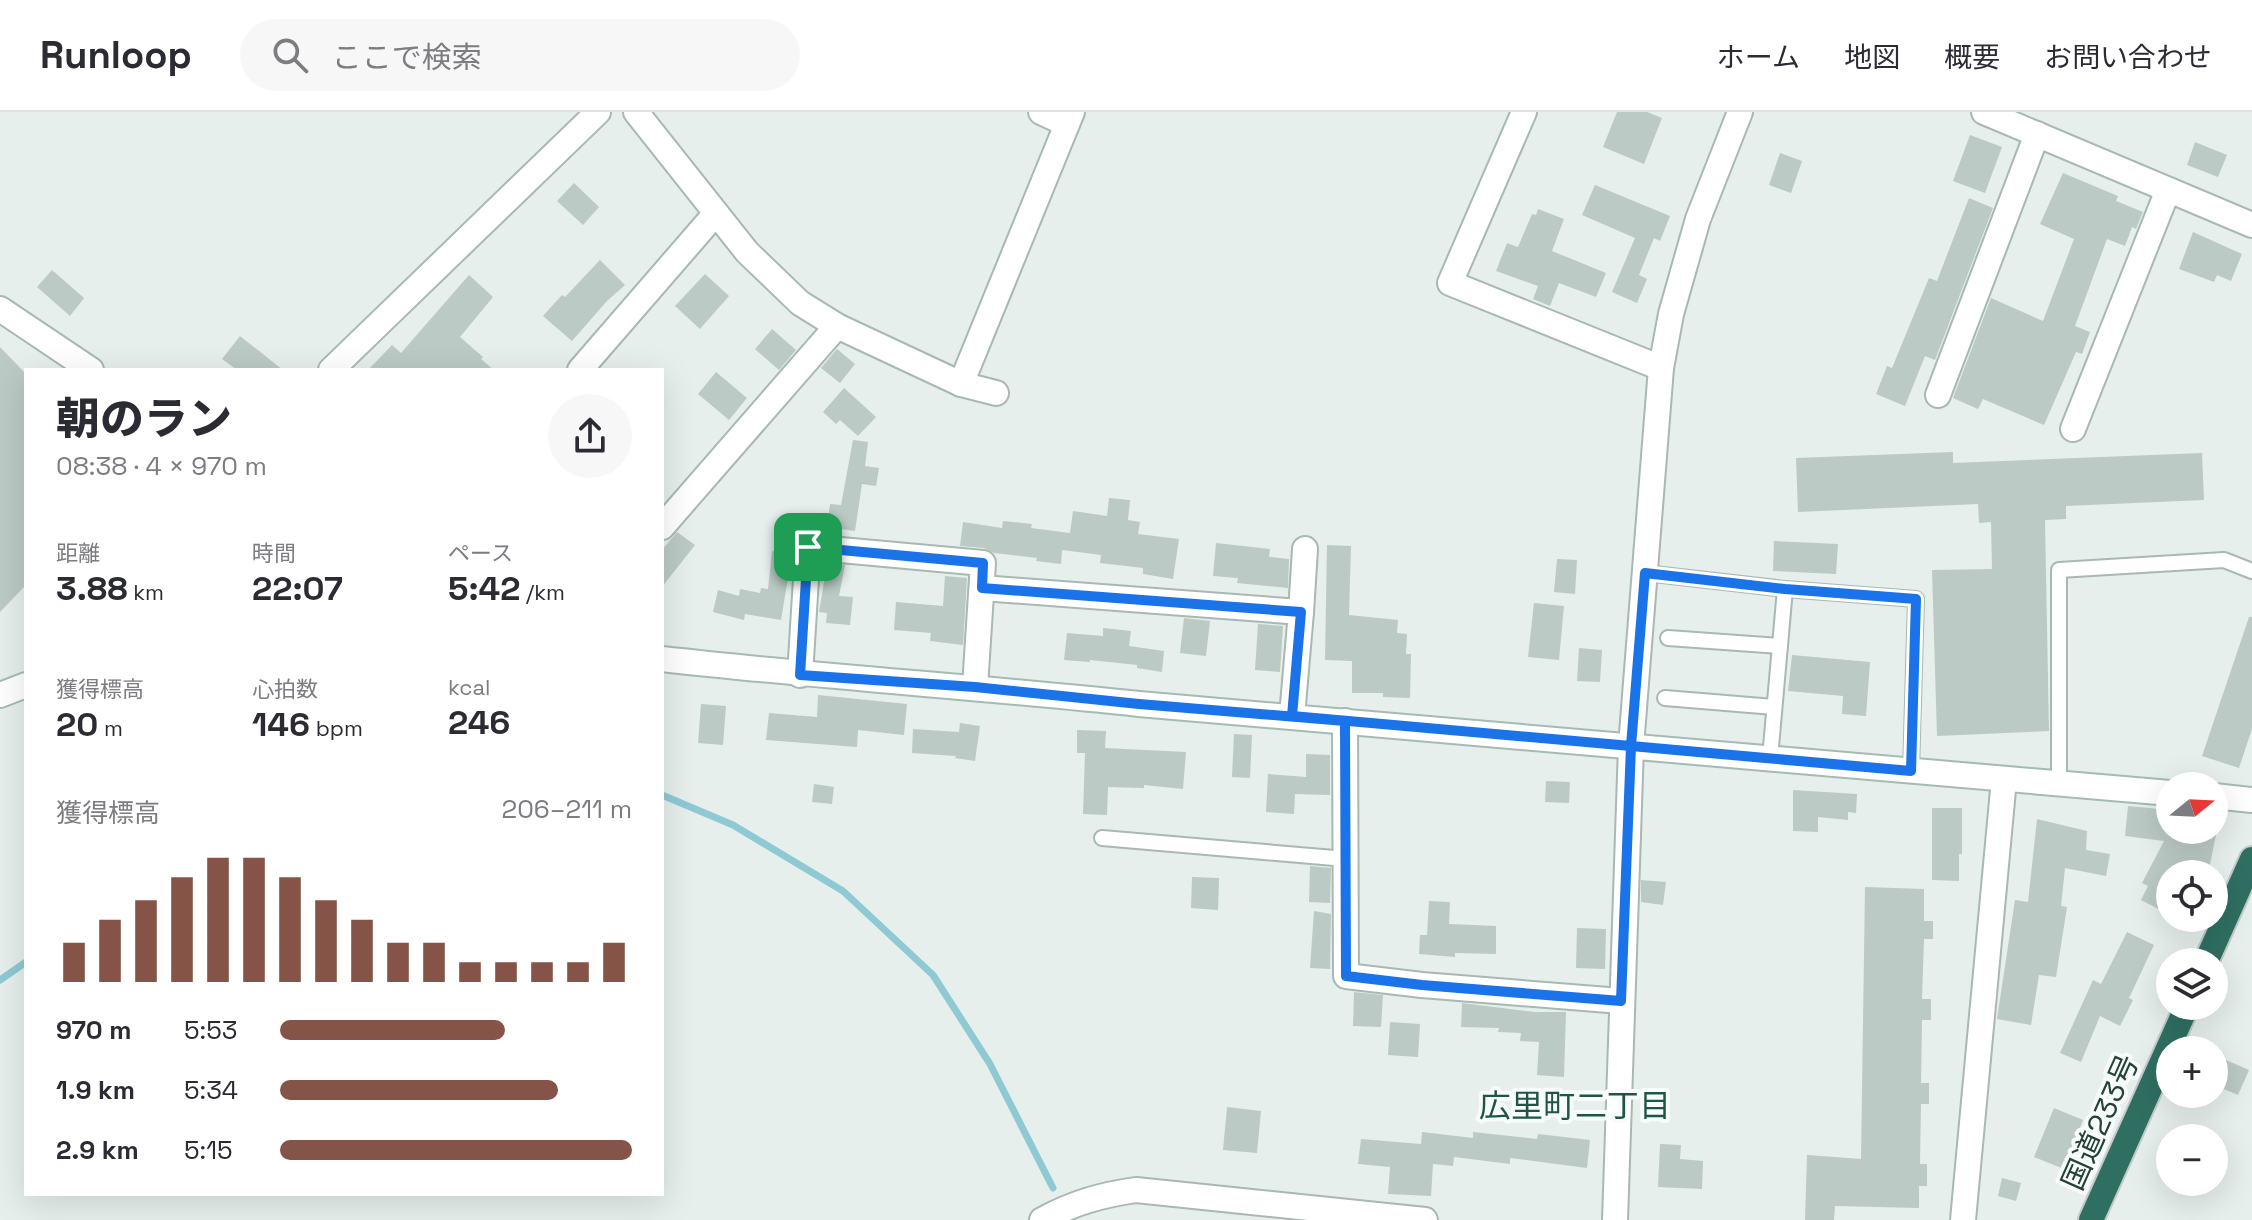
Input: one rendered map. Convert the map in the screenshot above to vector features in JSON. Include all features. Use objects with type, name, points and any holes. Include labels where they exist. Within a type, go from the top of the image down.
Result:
[{"type":"highway","points":[[2212,948],[2252,859]]},
{"type":"highway","name":"国道233号","points":[[2091,1220],[2181,1020]]},
{"type":"street","points":[[333,368],[598,112]]},
{"type":"street","points":[[636,112],[747,252],[800,303],[837,326],[961,384],[996,393]]},
{"type":"street","points":[[961,384],[1070,118],[1041,112]]},
{"type":"street","points":[[1524,112],[1450,283],[1661,368]]},
{"type":"street","points":[[1615,1220],[1631,746],[1661,368],[1671,314],[1698,219],[1740,112]]},
{"type":"street","points":[[1984,112],[2252,225]]},
{"type":"street","points":[[1938,395],[2037,134]]},
{"type":"street","points":[[2073,429],[2168,190]]},
{"type":"street","points":[[582,368],[716,213]]},
{"type":"street","points":[[0,309],[88,368]]},
{"type":"street","points":[[664,525],[837,326]]},
{"type":"street","points":[[800,675],[808,547],[983,563],[975,687]]},
{"type":"street","points":[[1292,716],[1305,549]]},
{"type":"street","points":[[982,588],[1301,612]]},
{"type":"street","points":[[664,659],[800,675],[975,687],[1139,704],[2156,792]]},
{"type":"street","points":[[0,695],[24,686]]},
{"type":"street","points":[[1345,721],[1346,976],[1621,1001]]},
{"type":"street","points":[[1963,1220],[2004,779]]},
{"type":"street","points":[[2228,797],[2252,800]]},
{"type":"street","points":[[1042,1220],[1100,1195],[1136,1190],[1284,1213],[1425,1220]]},
{"type":"lane","points":[[2059,783],[2059,570],[2224,560],[2252,571]]},
{"type":"lane","points":[[1645,573],[1785,589],[1916,599],[1911,771]]},
{"type":"lane","points":[[1770,758],[1785,589]]},
{"type":"lane","points":[[1668,638],[1780,646]]},
{"type":"lane","points":[[1665,698],[1774,707]]},
{"type":"lane","points":[[1102,838],[1346,859]]},
{"type":"building","points":[[1617,112],[1647,112],[1662,118],[1644,164],[1603,147]]},
{"type":"building","points":[[1970,135],[2002,147],[1985,193],[1953,181]]},
{"type":"building","points":[[2195,142],[2227,155],[2218,177],[2187,165]]},
{"type":"building","points":[[1780,153],[1802,161],[1791,193],[1769,185]]},
{"type":"building","points":[[2063,173],[2118,196],[2116,201],[2143,212],[2136,229],[2132,227],[2125,246],[2107,239],[2075,326],[2090,332],[2082,354],[2076,352],[2044,425],[1983,399],[1978,409],[1953,398],[1991,298],[2043,321],[2074,239],[2040,224]]},
{"type":"building","points":[[574,183],[599,207],[583,225],[557,201]]},
{"type":"building","points":[[1595,185],[1670,216],[1660,241],[1654,238],[1639,275],[1647,279],[1637,303],[1612,292],[1635,238],[1582,215]]},
{"type":"building","points":[[1969,198],[1993,208],[1935,360],[1925,356],[1905,406],[1876,394],[1887,366],[1892,368],[1929,278],[1937,281]]},
{"type":"building","points":[[1538,209],[1564,219],[1552,251],[1606,273],[1596,297],[1559,283],[1550,306],[1533,299],[1538,286],[1496,271],[1507,243],[1518,247],[1532,214],[1536,215]]},
{"type":"building","points":[[2193,232],[2242,254],[2231,281],[2217,275],[2214,282],[2179,269]]},
{"type":"building","points":[[600,260],[625,285],[572,341],[543,316]]},
{"type":"building","points":[[52,270],[84,298],[70,316],[37,287]]},
{"type":"building","points":[[705,274],[729,296],[700,329],[675,306]]},
{"type":"building","points":[[469,275],[493,297],[460,337],[492,368],[370,368],[392,345],[401,353]]},
{"type":"building","points":[[772,329],[796,350],[779,370],[755,349]]},
{"type":"building","points":[[240,336],[280,368],[234,368],[222,359]]},
{"type":"building","points":[[0,347],[24,372],[24,587],[0,612]]},
{"type":"building","points":[[837,349],[855,364],[840,383],[821,368]]},
{"type":"building","points":[[716,372],[747,398],[729,420],[698,394]]},
{"type":"building","points":[[844,388],[876,417],[858,436],[840,420],[836,424],[823,412]]},
{"type":"building","points":[[853,440],[868,442],[865,466],[879,468],[876,486],[862,484],[855,531],[827,527],[830,504],[841,505]]},
{"type":"building","points":[[1953,452],[1953,463],[2202,453],[2204,500],[2066,506],[2066,519],[2045,520],[2049,731],[1937,736],[1932,570],[1992,569],[1991,522],[1979,523],[1978,504],[1798,512],[1796,458]]},
{"type":"building","points":[[1109,498],[1130,500],[1128,520],[1140,522],[1138,534],[1179,539],[1173,579],[1143,574],[1143,568],[1100,563],[1101,555],[1062,550],[1061,564],[960,546],[963,522],[1002,528],[1003,521],[1070,533],[1073,511],[1107,516]]},
{"type":"building","points":[[677,532],[695,545],[664,584],[664,548]]},
{"type":"building","points":[[1774,541],[1838,544],[1836,574],[1773,571]]},
{"type":"building","points":[[1216,543],[1270,549],[1269,557],[1289,559],[1288,588],[1237,583],[1238,578],[1213,576]]},
{"type":"building","points":[[1327,545],[1351,546],[1349,615],[1398,620],[1397,633],[1407,634],[1406,654],[1411,654],[1410,698],[1383,697],[1383,693],[1352,693],[1352,661],[1325,660]]},
{"type":"building","points":[[772,551],[792,554],[781,620],[745,614],[744,620],[713,612],[718,590],[739,596],[740,589],[760,593],[761,588],[768,589]]},
{"type":"building","points":[[1557,559],[1577,560],[1575,594],[1554,592]]},
{"type":"building","points":[[827,564],[845,565],[839,596],[853,597],[850,625],[826,623],[827,613],[819,612]]},
{"type":"building","points":[[945,576],[967,578],[963,645],[930,641],[931,633],[894,630],[896,602],[943,606]]},
{"type":"building","points":[[1534,603],[1564,606],[1559,660],[1528,657]]},
{"type":"building","points":[[2249,617],[2252,617],[2252,729],[2239,768],[2202,756]]},
{"type":"building","points":[[1184,618],[1210,621],[1206,656],[1180,653]]},
{"type":"building","points":[[1258,624],[1283,626],[1280,672],[1255,670]]},
{"type":"building","points":[[1103,628],[1131,631],[1129,646],[1164,651],[1162,672],[1137,668],[1137,665],[1064,660],[1067,633],[1103,636]]},
{"type":"building","points":[[1579,648],[1602,650],[1600,682],[1577,681]]},
{"type":"building","points":[[1792,655],[1870,662],[1866,716],[1842,714],[1843,696],[1788,691]]},
{"type":"building","points":[[818,695],[907,704],[904,735],[858,730],[857,747],[766,740],[769,713],[817,717]]},
{"type":"building","points":[[701,704],[726,706],[723,745],[698,743]]},
{"type":"building","points":[[960,723],[980,726],[975,761],[956,756],[912,753],[913,729],[959,732]]},
{"type":"building","points":[[1077,730],[1106,731],[1105,748],[1186,752],[1183,789],[1144,785],[1144,788],[1108,787],[1107,815],[1083,814],[1085,753],[1077,753]]},
{"type":"building","points":[[1234,734],[1252,735],[1250,778],[1232,777]]},
{"type":"building","points":[[1306,754],[1330,755],[1330,795],[1295,794],[1294,814],[1266,812],[1268,774],[1306,777]]},
{"type":"building","points":[[1546,781],[1570,782],[1569,803],[1545,802]]},
{"type":"building","points":[[814,784],[834,787],[832,804],[812,802]]},
{"type":"building","points":[[1793,790],[1857,794],[1856,813],[1848,812],[1848,820],[1818,817],[1818,832],[1793,831]]},
{"type":"building","points":[[2128,806],[2156,809],[2156,840],[2125,836]]},
{"type":"building","points":[[1932,808],[1962,808],[1959,881],[1932,880]]},
{"type":"building","points":[[2037,819],[2087,831],[2086,850],[2110,854],[2106,876],[2065,868],[2061,906],[2067,907],[2056,977],[2039,975],[2031,1025],[1997,1019],[2015,900],[2028,902]]},
{"type":"building","points":[[2162,844],[2214,844],[2211,860],[2156,860],[2156,908],[2141,900],[2148,886],[2142,883]]},
{"type":"building","points":[[1310,866],[1331,868],[1330,903],[1309,902]]},
{"type":"building","points":[[1192,877],[1219,878],[1218,910],[1191,908]]},
{"type":"building","points":[[1641,880],[1666,882],[1663,905],[1641,902]]},
{"type":"building","points":[[1865,887],[1924,889],[1924,921],[1933,921],[1933,939],[1924,939],[1922,999],[1931,999],[1931,1020],[1922,1020],[1921,1083],[1929,1083],[1929,1104],[1921,1104],[1920,1164],[1927,1164],[1927,1186],[1919,1186],[1919,1208],[1835,1206],[1834,1220],[1805,1220],[1807,1155],[1861,1159]]},
{"type":"building","points":[[1429,901],[1450,902],[1449,924],[1496,926],[1496,954],[1455,953],[1455,957],[1419,954],[1420,935],[1427,935]]},
{"type":"building","points":[[1314,911],[1331,914],[1330,969],[1310,968]]},
{"type":"building","points":[[1577,928],[1606,929],[1605,969],[1576,968]]},
{"type":"building","points":[[2127,932],[2154,945],[2129,998],[2133,1000],[2120,1026],[2100,1016],[2081,1062],[2060,1053],[2093,980],[2101,984]]},
{"type":"building","points":[[1354,992],[1383,995],[1381,1027],[1353,1026]]},
{"type":"building","points":[[1462,1003],[1535,1012],[1566,1012],[1564,1077],[1537,1075],[1539,1042],[1520,1041],[1521,1033],[1498,1032],[1499,1028],[1461,1027]]},
{"type":"building","points":[[1390,1022],[1420,1024],[1418,1057],[1388,1055]]},
{"type":"building","points":[[2228,1061],[2249,1070],[2238,1095],[2228,1091]]},
{"type":"building","points":[[1227,1107],[1261,1111],[1257,1153],[1223,1150]]},
{"type":"building","points":[[2054,1108],[2083,1120],[2064,1169],[2034,1157]]},
{"type":"building","points":[[1422,1132],[1473,1138],[1473,1132],[1537,1139],[1538,1134],[1590,1140],[1587,1168],[1510,1158],[1510,1164],[1454,1157],[1453,1166],[1433,1164],[1431,1196],[1388,1194],[1390,1167],[1358,1164],[1361,1139],[1421,1144]]},
{"type":"building","points":[[1660,1144],[1681,1145],[1680,1159],[1703,1161],[1702,1189],[1658,1187]]},
{"type":"building","points":[[2002,1178],[2021,1183],[2016,1201],[1998,1196]]},
{"type":"waterway","points":[[664,796],[733,825],[843,891],[933,975],[990,1064],[1053,1188]]},
{"type":"waterway","points":[[0,980],[24,963]]},
{"type":"district","name":"広里町二丁目","points":[[1575,1106]]},
{"type":"route","points":[[808,547],[800,675],[975,687],[1345,721],[1346,976],[1621,1001],[1631,746],[1911,771],[1916,599],[1785,589],[1645,573],[1631,746],[1292,716],[1301,612],[982,588],[983,563],[808,547]]}]
